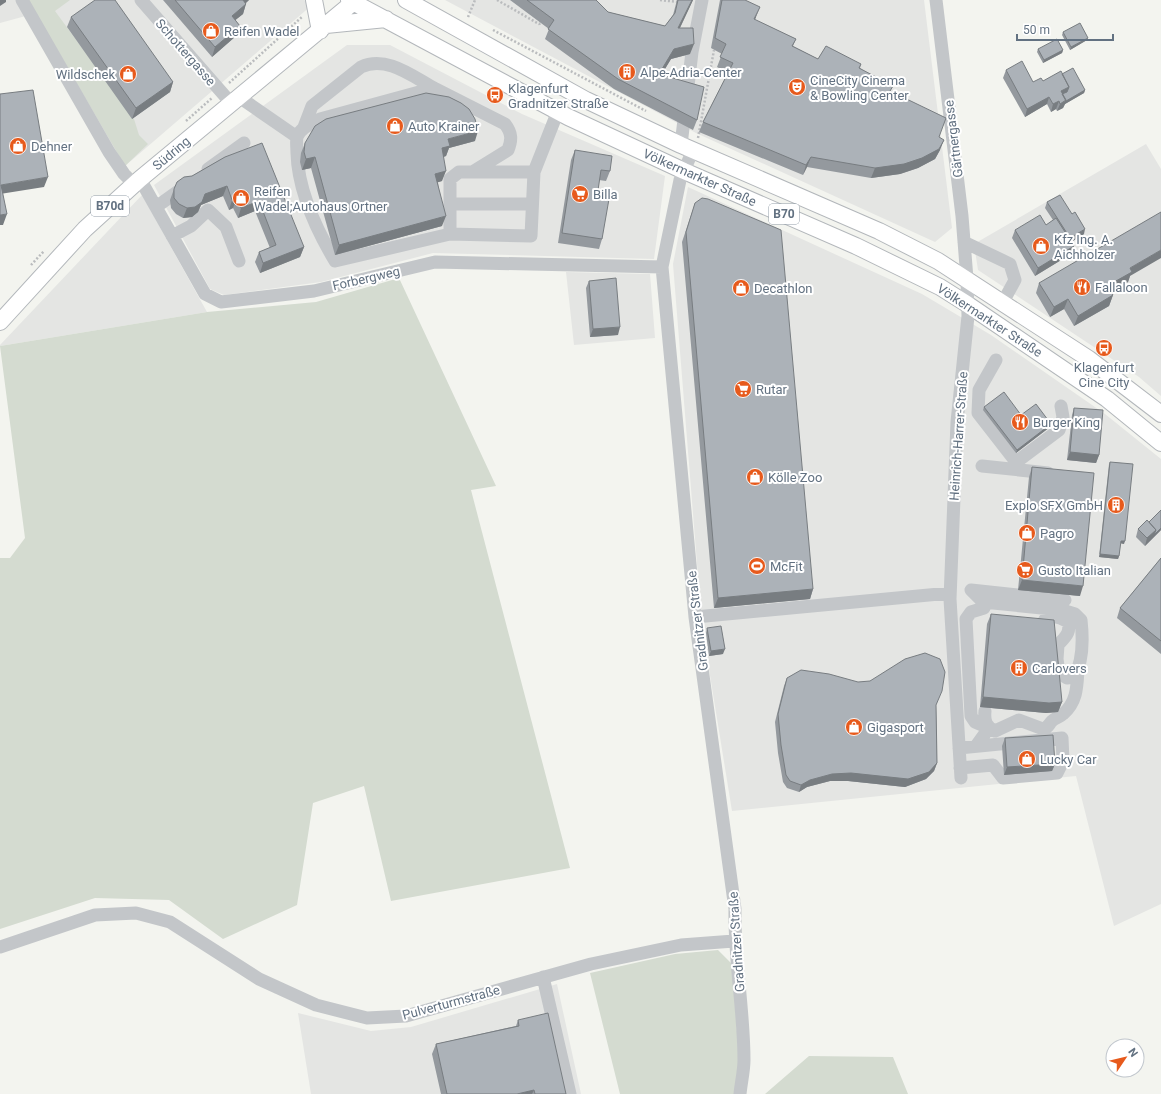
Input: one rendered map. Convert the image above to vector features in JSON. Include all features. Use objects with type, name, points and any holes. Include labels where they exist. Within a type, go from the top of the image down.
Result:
[{"type":"main road","points":[[314,0],[323,28],[386,20]]},
{"type":"main road","name":"Völkermarkter Straße","points":[[349,0],[558,111],[684,171],[856,246],[911,272],[967,304],[1107,399],[1161,443]]},
{"type":"main road","name":"Südring","points":[[0,322],[85,229],[137,181],[356,0]]},
{"type":"main road","points":[[369,0],[386,20]]},
{"type":"main road","name":"Völkermarkter Straße","points":[[409,1],[586,100],[691,144],[878,231],[938,261],[1089,359],[1161,414]]},
{"type":"main road","points":[[1107,399],[1122,383]]},
{"type":"street","name":"Forbergweg","points":[[22,0],[109,152],[124,174],[137,181],[156,207],[205,294],[221,302],[314,291],[435,262],[662,267]]},
{"type":"street","name":"Schottergasse","points":[[141,0],[235,100],[301,132]]},
{"type":"street","name":"Gradnitzer Straße","points":[[702,0],[692,52],[691,144],[680,180],[662,267],[695,617],[735,909],[734,941],[741,1004],[744,1062],[740,1094]]},
{"type":"street","name":"Gärtnergasse","points":[[936,0],[967,279]]},
{"type":"street","points":[[474,171],[508,150],[511,136],[505,124],[434,88],[395,66],[370,63],[361,67],[312,106],[301,132],[298,164],[306,198],[320,236],[335,261],[450,234],[531,236],[534,172],[558,111]]},
{"type":"street","points":[[301,132],[320,119],[434,88]]},
{"type":"street","points":[[156,207],[244,143]]},
{"type":"street","points":[[450,234],[450,179],[459,172],[534,172]]},
{"type":"street","points":[[450,204],[532,204]]},
{"type":"street","points":[[172,236],[191,226],[208,210],[226,227],[239,261]]},
{"type":"street","points":[[964,242],[1010,264],[1015,280],[1003,302]]},
{"type":"street","name":"Heinrich-Harrer-Straße","points":[[967,279],[968,316],[957,422],[950,593],[961,773],[993,764],[1003,778],[1057,773],[1063,761],[1062,738],[976,746]]},
{"type":"street","points":[[996,360],[979,390],[978,413],[1013,458],[1019,460],[1059,430],[1063,417],[1061,406]]},
{"type":"street","points":[[982,466],[1061,474]]},
{"type":"street","points":[[992,620],[984,605],[971,590],[1065,600]]},
{"type":"street","points":[[695,617],[950,593]]},
{"type":"street","points":[[984,605],[1062,610],[1075,614],[1081,620],[1077,691],[1073,703],[1064,713],[1052,721],[1049,726],[1043,729],[1019,720],[995,731],[975,722],[971,716],[966,619],[971,612],[984,605]]},
{"type":"street","points":[[1043,626],[1046,618],[1052,617],[1060,617],[1068,622],[1070,628],[1068,634],[1058,645],[1057,659],[1059,673],[1066,678],[1074,677],[1078,670]]},
{"type":"street","points":[[1064,638],[1071,638],[1077,641],[1080,650]]},
{"type":"street","points":[[985,711],[984,720],[989,728]]},
{"type":"street","points":[[959,748],[976,746],[989,728]]},
{"type":"street","name":"Pulverturmstraße","points":[[0,947],[95,915],[136,913],[170,922],[259,979],[316,1005],[367,1018],[406,1016],[591,964],[681,945],[734,941]]},
{"type":"street","points":[[543,977],[570,1094]]},
{"type":"path","points":[[468,17],[475,0]]},
{"type":"path","points":[[497,0],[539,24],[545,21]]},
{"type":"path","points":[[660,0],[686,3]]},
{"type":"path","points":[[691,144],[714,50]]},
{"type":"shaded area","points":[[0,0],[304,0],[312,5],[125,166],[33,14],[0,23]]},
{"type":"shaded area","points":[[28,0],[70,0],[55,11],[134,119],[139,135],[148,144],[125,166]]},
{"type":"shaded area","points":[[445,0],[924,0],[952,228],[935,242],[696,133]]},
{"type":"shaded area","points":[[347,45],[390,45],[522,114],[665,176],[654,259],[433,253],[321,282],[224,295],[210,289],[154,185]]},
{"type":"shaded area","points":[[1146,144],[1161,169],[1161,396],[1139,377],[978,270],[974,244]]},
{"type":"shaded area","points":[[688,187],[922,294],[991,335],[1105,414],[1161,459],[1161,904],[1114,926],[1076,776],[732,811],[702,626],[673,264]]},
{"type":"shaded area","points":[[142,195],[207,312],[0,346],[0,345]]},
{"type":"shaded area","points":[[566,272],[650,274],[655,338],[574,345]]},
{"type":"shaded area","points":[[399,278],[496,486],[471,490],[570,868],[391,901],[364,786],[313,803],[297,905],[223,939],[169,900],[95,898],[0,929],[0,558],[10,558],[25,538],[0,346],[207,312],[316,302]]},
{"type":"shaded area","points":[[718,950],[733,965],[739,1065],[735,1094],[620,1094],[590,973],[675,954]]},
{"type":"shaded area","points":[[557,984],[581,1094],[311,1094],[298,1013],[371,1031],[411,1027]]},
{"type":"shaded area","points":[[809,1056],[893,1057],[908,1094],[765,1094]]},
{"type":"building","points":[[95,0],[115,0],[173,82],[136,108],[71,17]]},
{"type":"building","name":"Reifen Wadel","points":[[175,0],[243,0],[246,4],[232,16],[240,26],[215,47]]},
{"type":"building","name":"Alpe-Adria-Center","points":[[527,0],[596,0],[608,12],[665,26],[675,13],[678,0],[692,0],[678,28],[693,28],[694,44],[674,49],[659,74],[704,87],[697,120],[618,79],[548,29],[554,20]]},
{"type":"building","name":"CineCity Cinema & Bowling Center","points":[[722,0],[745,0],[760,7],[754,19],[796,39],[792,46],[818,59],[826,46],[861,64],[859,68],[893,86],[890,91],[946,118],[939,137],[944,140],[939,149],[922,158],[904,164],[875,168],[811,157],[806,165],[703,122],[733,63],[720,57],[726,44],[715,38]]},
{"type":"building","points":[[1080,23],[1088,38],[1071,47],[1063,32]]},
{"type":"building","points":[[1057,39],[1063,50],[1044,60],[1038,49]]},
{"type":"building","points":[[1022,61],[1033,82],[1041,78],[1043,81],[1061,71],[1069,87],[1061,91],[1066,100],[1060,104],[1059,101],[1053,104],[1049,97],[1027,109],[1006,70]]},
{"type":"building","points":[[1073,68],[1085,90],[1066,101],[1062,94],[1067,92],[1069,87],[1062,74]]},
{"type":"building","name":"Dehner","points":[[33,90],[48,177],[1,185],[7,214],[0,215],[0,94]]},
{"type":"building","points":[[426,93],[449,97],[461,103],[469,109],[475,119],[478,131],[448,139],[450,146],[442,148],[446,171],[435,174],[446,216],[339,245],[315,157],[306,159],[304,152],[305,143],[315,126],[326,119]]},
{"type":"building","points":[[262,143],[304,247],[263,263],[259,252],[276,245],[259,201],[241,208],[237,198],[232,200],[227,186],[205,194],[202,202],[195,207],[187,208],[179,204],[174,198],[174,189],[177,182],[184,177],[192,176],[225,157]]},
{"type":"building","name":"Billa","points":[[575,150],[612,156],[610,171],[601,170],[597,197],[609,199],[602,239],[562,233]]},
{"type":"building","points":[[1060,195],[1072,214],[1075,212],[1085,229],[1070,238],[1047,202]]},
{"type":"building","name":"Rutar","points":[[702,198],[708,199],[781,230],[813,589],[718,598],[686,232],[695,203]]},
{"type":"building","points":[[1161,212],[1161,250],[1130,268],[1132,272],[1107,286],[1113,295],[1078,316],[1068,299],[1054,307],[1039,283]]},
{"type":"building","name":"Kfz Ing. A. Aichholzer","points":[[1040,215],[1046,225],[1056,218],[1074,246],[1038,268],[1015,230]]},
{"type":"building","points":[[616,278],[620,327],[593,329],[589,281]]},
{"type":"building","name":"Burger King","points":[[1004,392],[1021,415],[1036,404],[1051,424],[1017,450],[984,407]]},
{"type":"building","points":[[1074,408],[1103,410],[1099,455],[1070,452]]},
{"type":"building","name":"Explo SFX GmbH","points":[[1110,462],[1133,464],[1125,541],[1121,541],[1119,556],[1100,554]]},
{"type":"building","points":[[1032,467],[1094,473],[1083,586],[1022,580]]},
{"type":"building","points":[[1161,510],[1161,528],[1154,535],[1156,530],[1149,522]]},
{"type":"building","points":[[1147,520],[1156,530],[1147,538],[1138,529]]},
{"type":"building","points":[[1161,558],[1161,641],[1120,608]]},
{"type":"building","name":"Carlovers","points":[[991,614],[1054,620],[1062,702],[1049,703],[983,697]]},
{"type":"building","points":[[721,626],[725,649],[711,651],[707,628]]},
{"type":"building","name":"Gigasport","points":[[925,653],[940,659],[945,672],[942,691],[936,705],[937,763],[929,772],[908,779],[851,773],[832,774],[810,780],[801,785],[790,781],[786,775],[778,714],[787,678],[801,670],[829,674],[858,682],[870,681],[905,659]]},
{"type":"building","name":"Lucky Car","points":[[1053,735],[1055,764],[1007,767],[1005,738]]},
{"type":"building","points":[[548,1013],[566,1094],[535,1094],[534,1090],[517,1094],[447,1094],[436,1044],[519,1026],[518,1020]]},
{"type":"place","name":"Reifen Wadel","points":[[211,31]]},
{"type":"place","name":"Alpe-Adria-Center","points":[[627,72]]},
{"type":"place","name":"Wildschek","points":[[128,74]]},
{"type":"place","name":"CineCity Cinema & Bowling Center","points":[[797,87]]},
{"type":"place","name":"Klagenfurt Gradnitzer Straße","points":[[495,95]]},
{"type":"place","name":"Auto Krainer","points":[[395,126]]},
{"type":"place","name":"Dehner","points":[[18,146]]},
{"type":"place","name":"Billa","points":[[580,194]]},
{"type":"place","name":"Reifen Wadel;Autohaus Ortner","points":[[241,198]]},
{"type":"place","name":"Kfz Ing. A. Aichholzer","points":[[1041,246]]},
{"type":"place","name":"Fallaloon","points":[[1082,287]]},
{"type":"place","name":"Decathlon","points":[[741,288]]},
{"type":"place","name":"Klagenfurt Cine City","points":[[1104,348]]},
{"type":"place","name":"Rutar","points":[[743,389]]},
{"type":"place","name":"Burger King","points":[[1020,422]]},
{"type":"place","name":"Kölle Zoo","points":[[755,477]]},
{"type":"place","name":"Explo SFX GmbH","points":[[1116,505]]},
{"type":"place","name":"Pagro","points":[[1027,533]]},
{"type":"place","name":"McFit","points":[[757,566]]},
{"type":"place","name":"Gusto Italian","points":[[1025,570]]},
{"type":"place","name":"Carlovers","points":[[1019,668]]},
{"type":"place","name":"Gigasport","points":[[854,727]]},
{"type":"place","name":"Lucky Car","points":[[1027,759]]}]
